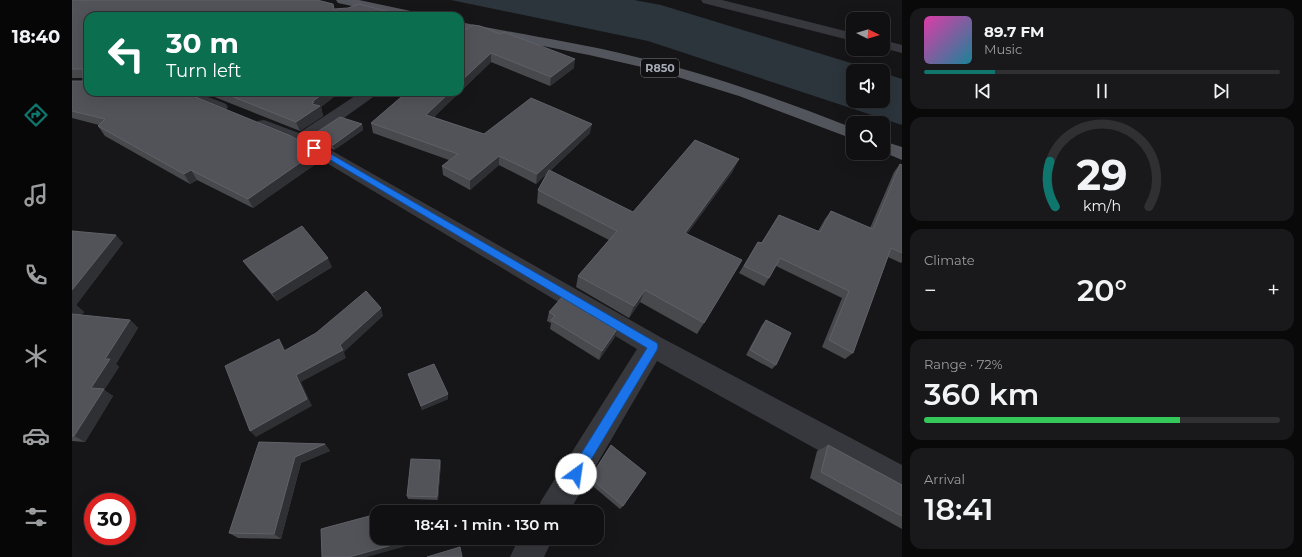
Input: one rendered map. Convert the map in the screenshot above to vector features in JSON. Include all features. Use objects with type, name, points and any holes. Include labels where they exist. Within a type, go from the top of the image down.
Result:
[{"type":"main road","points":[[342,0],[397,12]]},
{"type":"main road","name":"R850","points":[[464,28],[577,48],[669,70],[773,104],[846,131]]},
{"type":"main road","points":[[890,149],[902,154]]},
{"type":"street","points":[[707,0],[846,35]]},
{"type":"street","points":[[348,12],[362,4]]},
{"type":"street","points":[[890,46],[902,49]]},
{"type":"street","points":[[208,96],[240,115],[301,140],[653,346],[902,481]]},
{"type":"street","points":[[301,140],[365,96]]},
{"type":"street","points":[[556,505],[653,346]]},
{"type":"street","points":[[526,557],[533,545]]},
{"type":"shaded area","points":[[451,0],[634,0],[661,5],[854,64],[846,64],[846,106],[648,41]]},
{"type":"shaded area","points":[[890,75],[902,79],[902,125],[890,121],[890,116],[875,116],[851,108],[890,108]]},
{"type":"building","points":[[72,0],[317,0],[333,4],[334,9],[348,8],[359,4],[390,12],[84,12],[84,96],[193,96],[291,136],[317,151],[248,199],[191,170],[184,174],[98,126],[105,119],[72,111],[72,81],[83,81],[83,69],[72,69]]},
{"type":"building","points":[[473,25],[480,26],[500,34],[504,32],[575,59],[551,77],[491,53],[464,78],[465,30]]},
{"type":"building","points":[[231,96],[320,96],[312,102],[314,102],[312,104],[320,106],[296,122]]},
{"type":"building","points":[[402,96],[446,96],[426,115],[484,134],[531,98],[592,124],[537,174],[499,156],[470,180],[442,166],[458,154],[371,123]]},
{"type":"building","points":[[340,117],[362,124],[333,145],[314,134]]},
{"type":"building","points":[[695,140],[739,159],[685,233],[742,260],[704,323],[645,290],[634,306],[578,276],[617,231],[538,190],[549,170],[633,212]]},
{"type":"building","points":[[900,164],[902,165],[902,253],[891,248],[853,353],[829,340],[849,291],[780,258],[769,278],[744,266],[758,242],[762,243],[779,215],[820,232],[831,211],[873,229]]},
{"type":"building","points":[[302,226],[328,258],[272,293],[243,261]]},
{"type":"building","points":[[72,231],[116,235],[72,290]]},
{"type":"building","points":[[366,291],[381,308],[340,345],[343,350],[296,375],[307,399],[250,431],[225,366],[279,339],[284,351],[316,333]]},
{"type":"building","points":[[563,296],[618,328],[602,351],[551,320],[555,316],[549,312]]},
{"type":"building","points":[[72,314],[130,320],[105,359],[110,359],[91,388],[104,389],[74,436],[72,436]]},
{"type":"building","points":[[766,320],[791,333],[776,365],[750,350]]},
{"type":"building","points":[[434,364],[448,394],[421,406],[408,374]]},
{"type":"building","points":[[259,442],[325,444],[295,457],[274,534],[229,533]]},
{"type":"building","points":[[611,445],[646,473],[623,506],[590,478]]},
{"type":"building","points":[[828,445],[902,485],[902,516],[821,472]]},
{"type":"building","points":[[411,459],[440,460],[437,497],[407,496]]},
{"type":"building","points":[[370,516],[370,545],[392,545],[349,557],[322,557],[321,529]]},
{"type":"building","points":[[460,547],[462,557],[427,557]]},
{"type":"route","points":[[314,148],[653,346],[576,474]]}]
